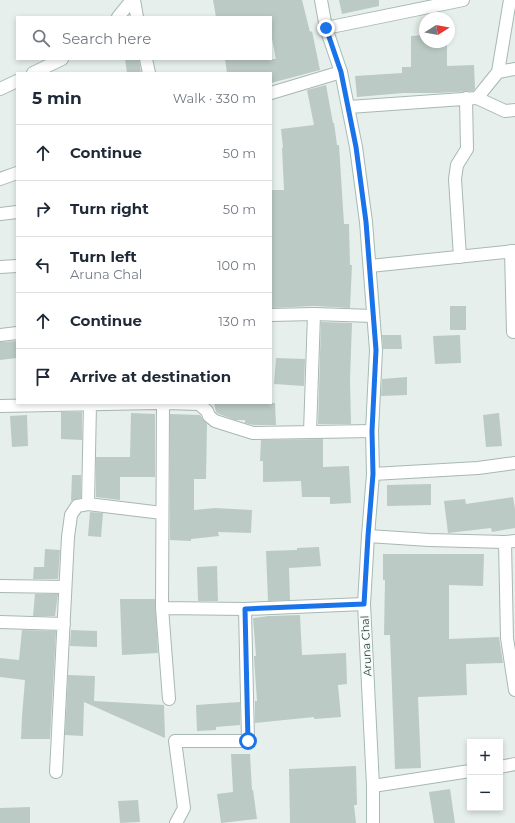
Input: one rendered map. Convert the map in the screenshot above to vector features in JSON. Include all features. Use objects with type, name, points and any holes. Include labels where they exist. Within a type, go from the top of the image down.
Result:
[{"type":"street","points":[[119,16],[133,0]]},
{"type":"street","points":[[133,0],[137,16]]},
{"type":"street","name":"Aruna Chal","points":[[322,0],[326,28],[341,72],[356,147],[366,222],[376,350],[372,431],[373,474],[364,604],[373,786],[373,823]]},
{"type":"street","points":[[326,28],[463,0]]},
{"type":"street","points":[[498,72],[510,0]]},
{"type":"street","points":[[35,72],[60,60]]},
{"type":"street","points":[[146,60],[149,72]]},
{"type":"street","points":[[460,256],[455,179],[457,165],[467,149],[471,98],[498,72],[515,69]]},
{"type":"street","points":[[272,93],[341,72]]},
{"type":"street","points":[[0,89],[16,81]]},
{"type":"street","points":[[349,107],[471,98],[505,110],[515,110]]},
{"type":"street","points":[[0,179],[16,173]]},
{"type":"street","points":[[0,214],[16,212]]},
{"type":"street","points":[[370,266],[513,251],[513,332],[515,331]]},
{"type":"street","points":[[0,266],[16,266]]},
{"type":"street","points":[[310,432],[314,314]]},
{"type":"street","points":[[272,315],[314,314],[373,316]]},
{"type":"street","points":[[0,335],[16,333]]},
{"type":"street","points":[[0,406],[90,404],[88,504]]},
{"type":"street","points":[[163,404],[162,608],[169,698]]},
{"type":"street","points":[[199,404],[215,421],[253,433],[372,431]]},
{"type":"street","points":[[373,474],[478,468],[515,463]]},
{"type":"street","points":[[56,772],[65,587],[71,515],[77,506],[88,504],[162,513]]},
{"type":"street","points":[[368,536],[429,540],[510,541],[511,638],[515,690]]},
{"type":"street","points":[[0,586],[65,587]]},
{"type":"street","points":[[162,608],[245,609],[364,604]]},
{"type":"street","points":[[176,823],[184,808],[175,741],[248,741],[245,609]]},
{"type":"street","points":[[0,622],[64,624]]},
{"type":"street","points":[[503,766],[515,764]]},
{"type":"street","points":[[373,786],[467,771]]},
{"type":"building","points":[[213,0],[302,0],[310,32],[312,31],[320,70],[272,83],[272,72],[227,72],[225,60],[276,59],[272,39],[272,16],[216,16]]},
{"type":"building","points":[[339,0],[379,0],[379,6],[342,14]]},
{"type":"building","points":[[419,35],[419,48],[447,48],[447,66],[474,65],[475,89],[473,91],[403,93],[357,97],[355,76],[402,73],[402,67],[411,67],[411,36]]},
{"type":"building","points":[[125,60],[139,60],[141,72],[127,72]]},
{"type":"building","points":[[326,85],[337,145],[339,145],[344,224],[349,224],[350,265],[352,265],[350,308],[314,306],[272,308],[272,190],[284,190],[281,129],[314,125],[307,90]]},
{"type":"building","points":[[450,306],[466,306],[466,330],[450,330]]},
{"type":"building","points":[[321,322],[352,323],[350,380],[351,424],[318,424]]},
{"type":"building","points":[[382,335],[401,335],[402,349],[383,349]]},
{"type":"building","points":[[460,335],[461,363],[435,364],[433,336]]},
{"type":"building","points":[[16,341],[16,358],[0,360],[0,342]]},
{"type":"building","points":[[276,358],[305,359],[304,386],[274,384]]},
{"type":"building","points":[[407,377],[407,395],[381,396],[382,379]]},
{"type":"building","points":[[275,403],[276,425],[254,425],[245,423],[245,420],[235,420],[216,412],[214,404]]},
{"type":"building","points":[[61,412],[82,412],[82,440],[61,439]]},
{"type":"building","points":[[131,413],[155,414],[155,477],[120,477],[120,500],[96,497],[96,457],[130,457]]},
{"type":"building","points":[[499,413],[502,446],[486,447],[483,415]]},
{"type":"building","points":[[170,414],[200,415],[207,424],[206,479],[194,479],[194,510],[215,508],[252,510],[251,533],[218,532],[219,536],[191,539],[191,541],[170,540]]},
{"type":"building","points":[[27,415],[28,446],[12,447],[10,416]]},
{"type":"building","points":[[323,439],[323,467],[349,466],[351,503],[330,504],[330,497],[302,497],[301,481],[263,482],[263,461],[260,461],[261,440]]},
{"type":"building","points":[[72,475],[81,475],[81,498],[71,501]]},
{"type":"building","points":[[431,484],[431,505],[387,506],[387,485]]},
{"type":"building","points":[[513,497],[515,509],[515,528],[492,532],[491,528],[448,533],[444,501],[465,499],[466,504]]},
{"type":"building","points":[[90,512],[103,513],[101,537],[88,536]]},
{"type":"building","points":[[319,547],[321,566],[289,568],[290,600],[268,601],[266,551],[297,550],[297,548]]},
{"type":"building","points":[[45,549],[60,550],[58,579],[33,579],[34,567],[44,567]]},
{"type":"building","points":[[383,554],[484,554],[483,586],[449,585],[449,639],[499,637],[503,663],[466,664],[467,695],[418,697],[421,768],[395,769],[390,635],[384,635],[385,580],[383,580]]},
{"type":"building","points":[[217,566],[218,601],[198,601],[197,567]]},
{"type":"building","points":[[35,594],[58,594],[55,616],[33,616]]},
{"type":"building","points":[[120,599],[155,599],[158,653],[122,655]]},
{"type":"building","points":[[300,615],[302,655],[346,653],[347,684],[338,685],[341,717],[314,719],[314,717],[255,723],[255,701],[257,701],[253,618]]},
{"type":"building","points":[[22,630],[56,631],[50,739],[21,739],[25,680],[0,677],[0,658],[19,660]]},
{"type":"building","points":[[71,630],[97,631],[97,647],[70,646]]},
{"type":"building","points":[[68,675],[95,676],[94,701],[164,705],[165,738],[84,702],[83,736],[65,735]]},
{"type":"building","points":[[240,702],[240,725],[216,727],[216,730],[197,731],[196,705]]},
{"type":"building","points":[[231,754],[250,754],[252,790],[257,819],[221,823],[217,794],[233,792]]},
{"type":"building","points":[[356,766],[357,805],[354,805],[356,823],[290,823],[289,769]]},
{"type":"building","points":[[450,789],[455,823],[434,823],[429,792]]},
{"type":"building","points":[[138,800],[140,822],[120,823],[118,801]]},
{"type":"building","points":[[30,807],[30,823],[0,823],[0,808]]},
{"type":"route","points":[[248,741],[245,609],[364,604],[373,474],[372,431],[376,350],[366,222],[356,147],[341,72],[326,28]]}]
